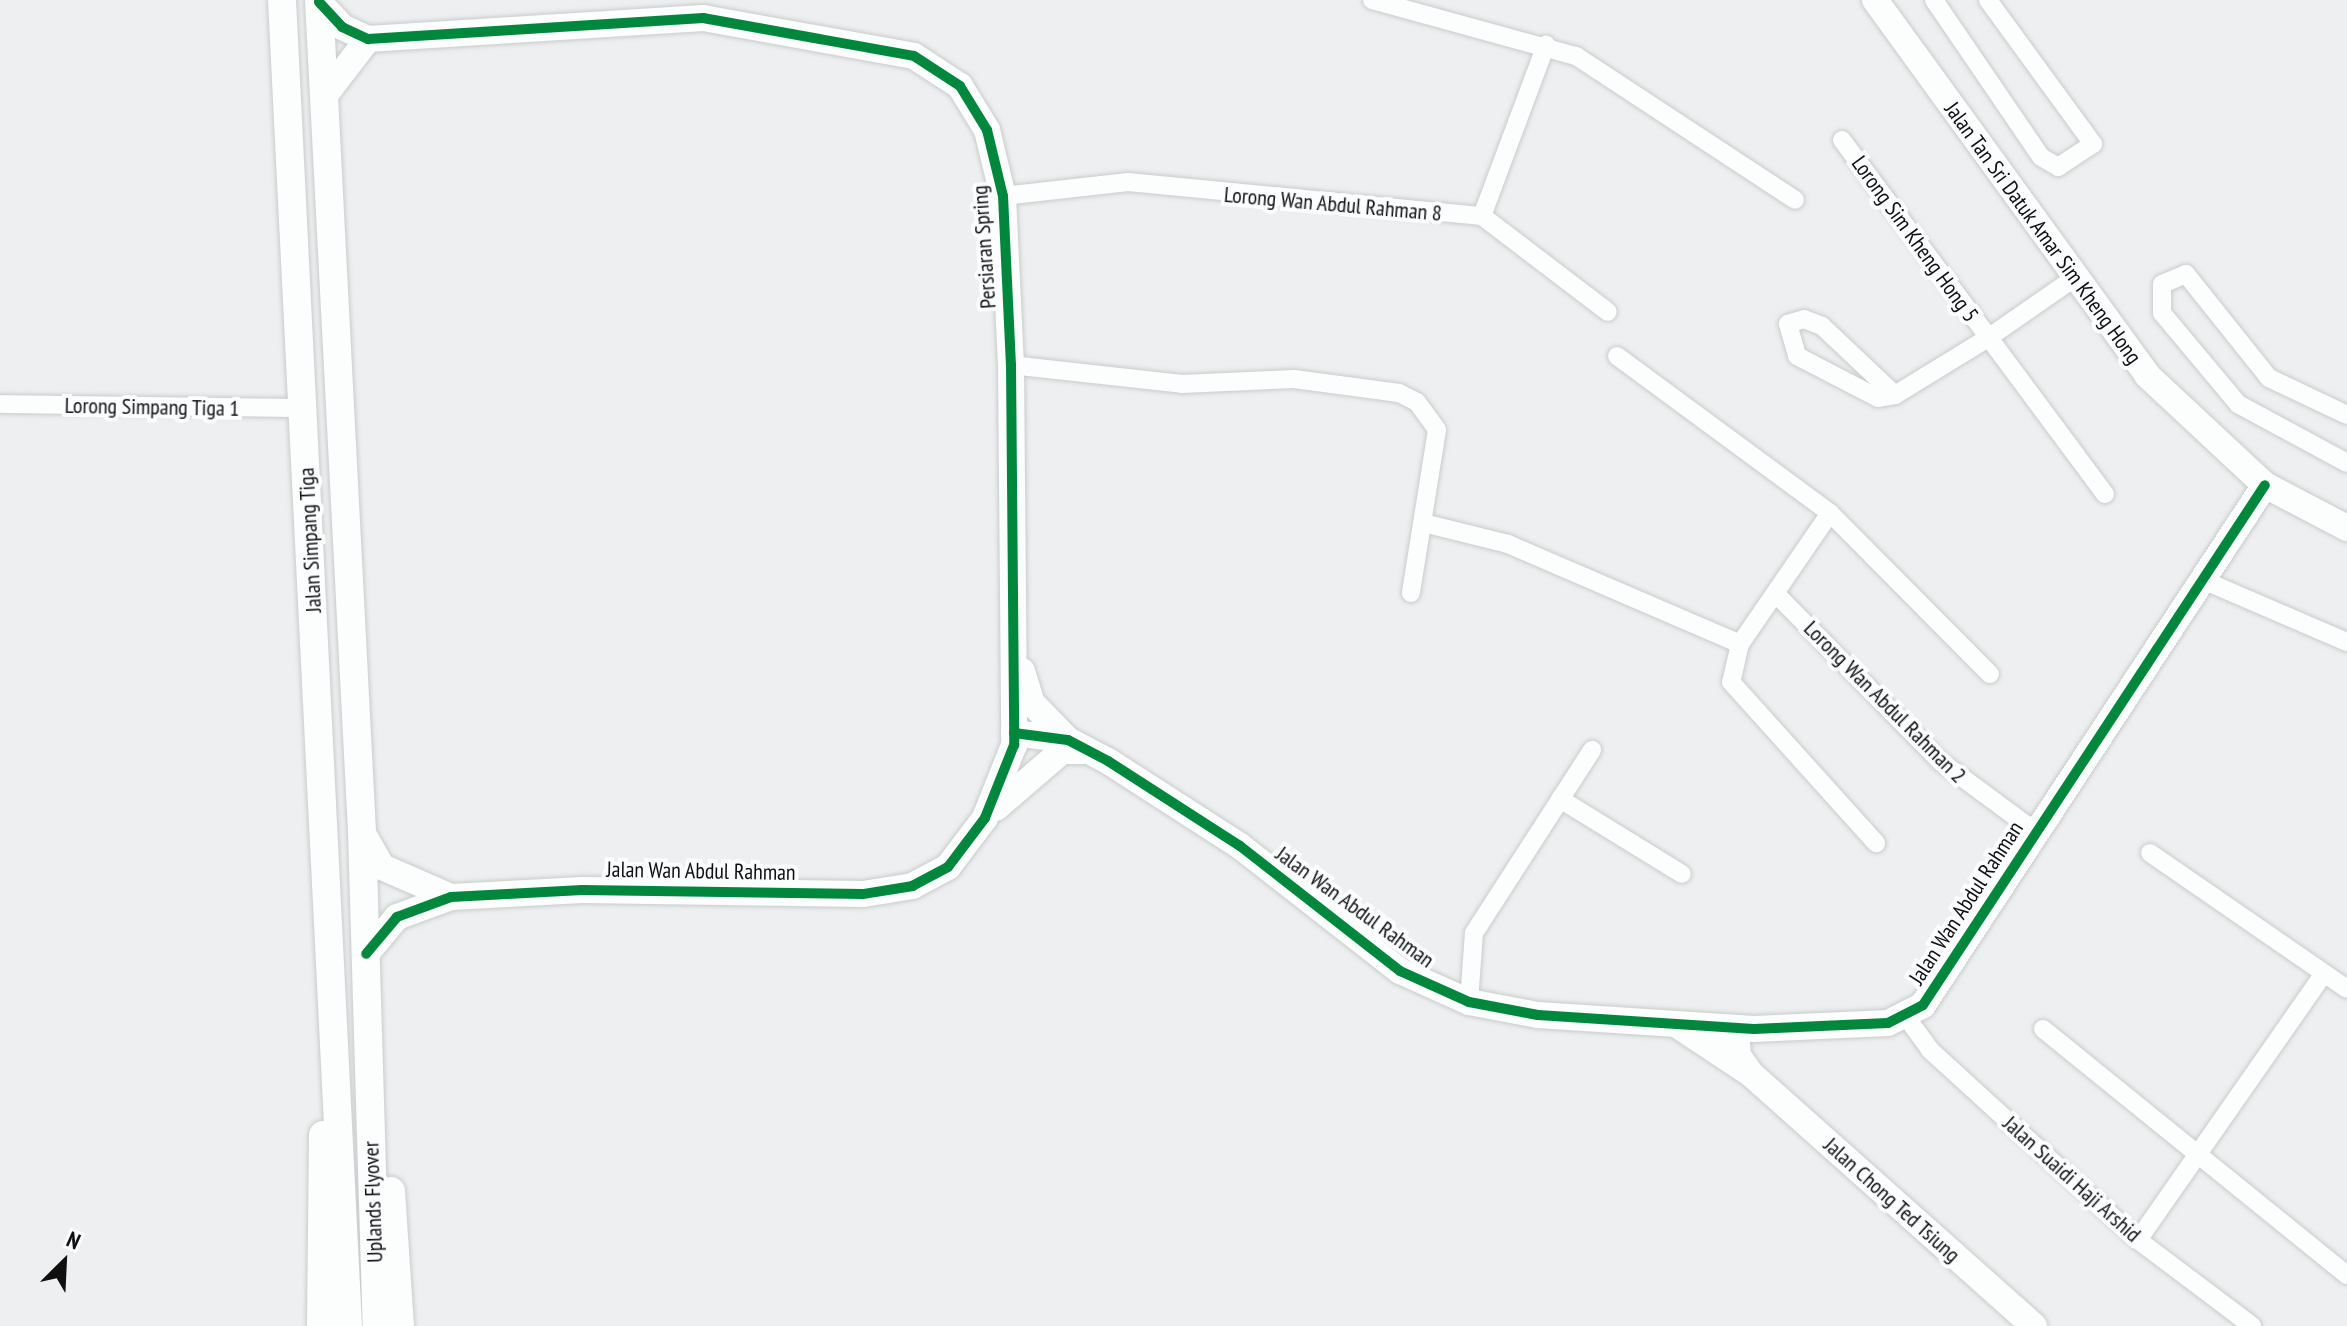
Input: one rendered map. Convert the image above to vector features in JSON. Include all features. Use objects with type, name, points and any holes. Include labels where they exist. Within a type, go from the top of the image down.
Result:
[{"type":"main road","name":"Jalan Simpang Tiga","points":[[282,0],[337,1080]]},
{"type":"main road","name":"Jalan Simpang Tiga","points":[[319,1],[362,832],[369,1077]]},
{"type":"main road","points":[[367,1017],[384,1077],[400,1326]]},
{"type":"main road","points":[[321,1326],[322,1145],[334,1020]]},
{"type":"main road","name":"Uplands Flyover","points":[[369,1077],[377,1326]]},
{"type":"main road","name":"Uplands Flyover","points":[[337,1080],[348,1326]]},
{"type":"street","points":[[1372,0],[1546,45],[1576,56],[1795,200]]},
{"type":"street","name":"Jalan Tan Sri Datuk Amar Sim Kheng Hong","points":[[1875,0],[2073,279],[2147,375],[2265,485],[2347,528]]},
{"type":"street","points":[[1934,0],[2041,157],[2058,167],[2093,144],[1988,0]]},
{"type":"street","points":[[319,1],[342,27],[368,39],[325,95]]},
{"type":"street","name":"Persiaran Spring","points":[[368,39],[704,9],[877,46],[940,71],[975,106],[1003,196],[1011,365],[1014,733]]},
{"type":"street","points":[[1546,45],[1482,216],[1608,312]]},
{"type":"street","name":"Lorong Sim Kheng Hong 5","points":[[1842,140],[2105,494]]},
{"type":"street","name":"Lorong Wan Abdul Rahman 8","points":[[1003,196],[1128,182],[1482,216]]},
{"type":"street","points":[[2347,415],[2269,378],[2186,274],[2162,284],[2162,313],[2238,404],[2347,463]]},
{"type":"street","name":"Lorong Sim Kheng Hong 5","points":[[1895,395],[1988,338],[2073,279]]},
{"type":"street","points":[[1804,319],[1822,326],[1895,395],[1878,398],[1797,356],[1788,324],[1804,319]]},
{"type":"street","points":[[1617,356],[1830,513],[1990,674]]},
{"type":"street","points":[[1011,365],[1182,384],[1294,379],[1399,393],[1417,402],[1437,430],[1427,524],[1411,593]]},
{"type":"street","name":"Lorong Simpang Tiga 1","points":[[0,404],[304,408]]},
{"type":"street","name":"Jalan Wan Abdul Rahman","points":[[451,897],[582,890],[880,892],[913,886],[948,867],[985,818],[1014,733],[1079,746],[1240,846],[1400,971],[1469,1002],[1538,1015],[1671,1021],[1745,1029],[1863,1027],[1907,1018],[1923,1005],[2265,485]]},
{"type":"street","points":[[1830,513],[1777,595],[1740,644],[1731,682],[1876,843]]},
{"type":"street","points":[[1427,524],[1508,544],[1603,580],[1740,644]]},
{"type":"street","points":[[2203,580],[2347,642]]},
{"type":"street","name":"Lorong Wan Abdul Rahman 2","points":[[1777,595],[1940,761],[2036,832]]},
{"type":"street","points":[[1011,637],[1032,703],[1079,746]]},
{"type":"street","points":[[985,818],[1062,751],[1079,746]]},
{"type":"street","points":[[1469,1002],[1474,933],[1592,750]]},
{"type":"street","points":[[1560,799],[1682,874]]},
{"type":"street","points":[[362,832],[382,867],[451,897]]},
{"type":"street","points":[[2150,853],[2347,989]]},
{"type":"street","points":[[366,954],[397,917],[451,897]]},
{"type":"street","points":[[2138,1240],[2199,1160],[2324,973]]},
{"type":"street","name":"Jalan Suaidi Haji Arshid","points":[[1907,1018],[1930,1050],[2138,1240],[2252,1326]]},
{"type":"street","name":"Jalan Chong Ted Tsiung","points":[[1671,1021],[1751,1074],[2034,1326]]},
{"type":"street","points":[[1745,1029],[1751,1074]]},
{"type":"street","points":[[2043,1029],[2199,1160],[2347,1275]]},
{"type":"cycle path","points":[[319,2],[342,27],[368,39],[703,18],[914,56],[960,86],[987,130],[1003,196],[1011,365],[1014,745],[985,818],[948,867],[913,886],[863,894],[582,890],[451,897],[397,917],[366,954]]},
{"type":"cycle path","points":[[1014,733],[1068,740],[1108,761],[1240,846],[1400,971],[1469,1002],[1538,1015],[1754,1029],[1888,1023],[1923,1005],[2265,485]]}]
